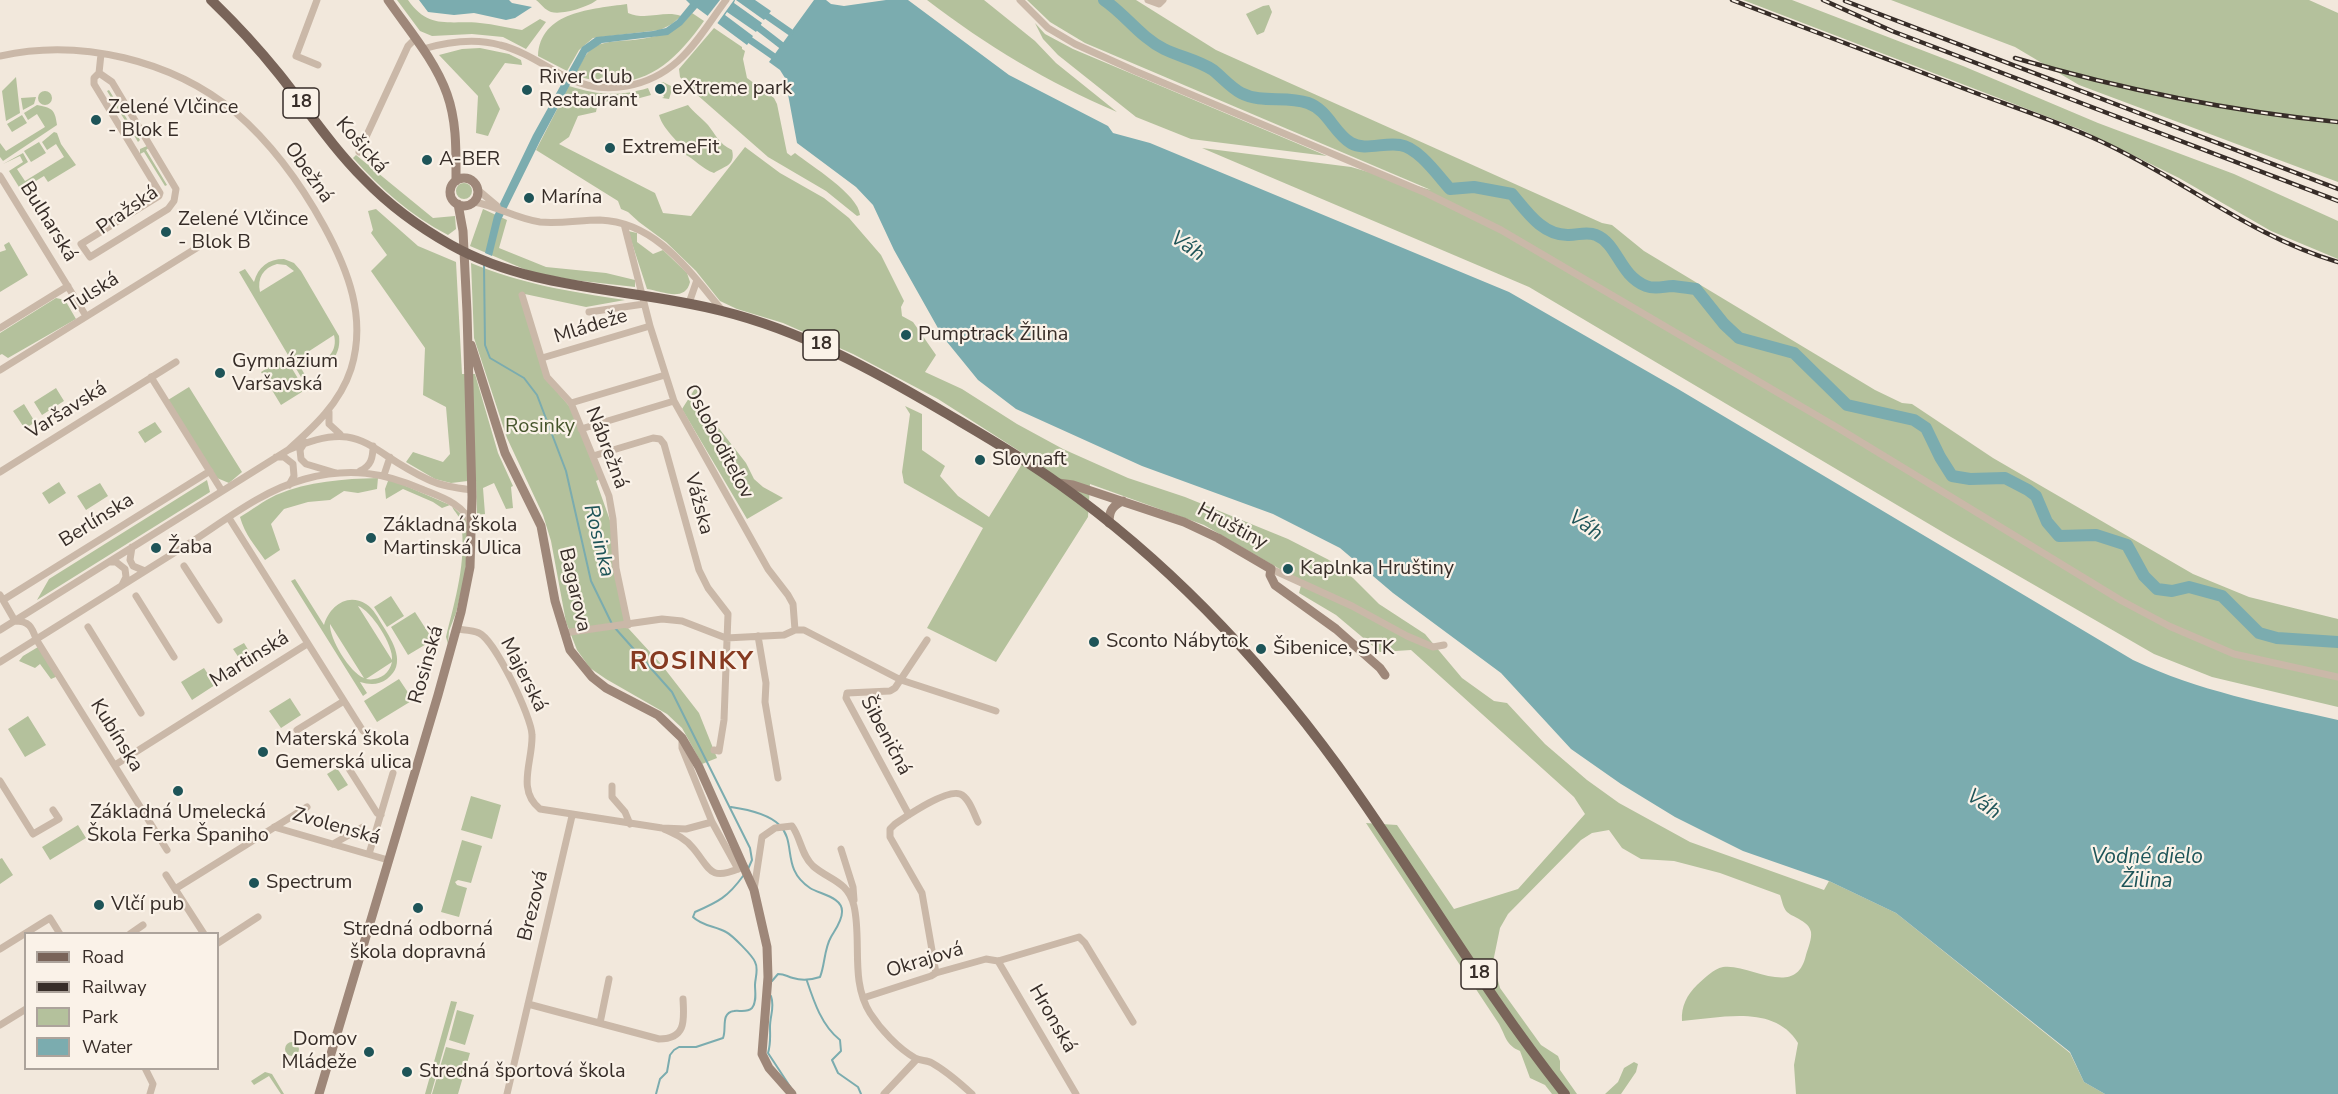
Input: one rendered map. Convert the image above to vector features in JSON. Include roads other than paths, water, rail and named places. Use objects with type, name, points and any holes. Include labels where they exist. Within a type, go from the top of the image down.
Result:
[{"type":"main road","name":"Košická","points":[[211,0],[263,54],[350,165],[392,205],[429,232],[471,255],[522,274],[562,284],[634,294],[646,300]]},
{"type":"main road","name":"18","points":[[646,300],[689,303],[722,310],[798,335],[864,366],[978,432],[1058,483],[1109,523],[1208,611],[1293,707],[1336,764],[1527,1043],[1565,1094]]},
{"type":"street","points":[[317,0],[296,56],[318,65]]},
{"type":"street","points":[[388,0],[423,49],[447,93],[457,148],[456,181],[450,193],[454,201],[458,204],[472,203],[502,210],[538,222],[600,220],[624,224],[640,230],[661,243],[722,310]]},
{"type":"street","points":[[423,49],[466,42],[492,43],[512,49],[587,86],[623,87],[650,80],[667,70],[689,50],[726,0]]},
{"type":"street","points":[[1020,0],[1048,28],[1075,44],[1426,193],[1501,230],[1838,428],[2122,601],[2169,626],[2234,654],[2338,677]]},
{"type":"street","points":[[1148,0],[1155,4],[1163,0]]},
{"type":"street","points":[[358,152],[408,46],[415,39]]},
{"type":"street","name":"Obežná","points":[[0,56],[49,50],[101,54],[164,70],[222,102],[265,142],[308,200],[347,273],[357,316],[356,345],[346,384],[329,409],[288,450]]},
{"type":"street","name":"Pražská","points":[[99,73],[112,82],[174,183],[176,196],[172,205],[90,257],[81,244],[159,196],[160,190],[94,84],[94,78],[99,73],[101,54]]},
{"type":"street","points":[[135,150],[148,141]]},
{"type":"street","points":[[457,148],[467,178],[502,210]]},
{"type":"street","name":"Bulharská","points":[[0,176],[86,316]]},
{"type":"street","points":[[456,181],[467,178]]},
{"type":"street","points":[[472,203],[478,190]]},
{"type":"street","name":"Rosinská","points":[[463,231],[472,203]]},
{"type":"street","name":"Rosinská","points":[[319,1094],[456,629],[470,567],[472,494],[467,335],[463,231],[458,204]]},
{"type":"street","name":"Osloboditeľov","points":[[624,224],[646,300],[650,326],[674,401],[768,569],[793,604],[795,630]]},
{"type":"street","name":"Tulská","points":[[0,370],[203,244]]},
{"type":"street","points":[[689,303],[697,280]]},
{"type":"street","points":[[0,328],[68,286]]},
{"type":"street","name":"Nábrežná","points":[[522,295],[546,377],[571,404],[609,496],[616,568],[628,624]]},
{"type":"street","points":[[589,312],[646,300]]},
{"type":"street","name":"Mládeže","points":[[542,358],[650,326]]},
{"type":"street","name":"Bagarova","points":[[467,335],[505,453],[541,526],[555,601],[564,633],[575,658],[592,677],[606,688],[658,715],[682,738],[699,767],[754,891],[767,947],[768,977],[762,1054],[769,1068],[792,1094]]},
{"type":"street","name":"Varšavská","points":[[0,472],[176,362]]},
{"type":"street","points":[[571,404],[665,375]]},
{"type":"street","points":[[151,377],[222,491]]},
{"type":"street","points":[[581,429],[674,401]]},
{"type":"street","points":[[0,662],[229,518],[289,484],[338,473],[358,472],[384,475],[400,480],[454,503],[462,503],[472,494],[426,479],[360,440],[335,432],[329,424],[329,409]]},
{"type":"street","points":[[0,630],[288,450],[322,437],[344,436]]},
{"type":"street","name":"Vážska","points":[[593,456],[653,438],[660,439],[664,444],[699,570],[708,588],[728,614],[724,720],[719,751],[714,750]]},
{"type":"street","points":[[305,442],[300,450],[301,459],[306,464],[338,473]]},
{"type":"street","points":[[358,472],[369,465],[373,447]]},
{"type":"street","points":[[276,457],[284,457],[293,464],[294,476],[289,484]]},
{"type":"street","points":[[384,475],[390,457]]},
{"type":"street","name":"Berlínska","points":[[1,598],[210,471]]},
{"type":"street","name":"Hruštiny","points":[[1058,483],[1073,485],[1184,522],[1218,538],[1271,569],[1270,575],[1275,585],[1336,628],[1385,675]]},
{"type":"street","points":[[1109,523],[1113,506],[1123,501]]},
{"type":"street","points":[[454,503],[469,519],[472,529]]},
{"type":"street","name":"Martinská","points":[[115,765],[307,644],[229,518]]},
{"type":"street","points":[[132,548],[130,560],[133,566],[145,571]]},
{"type":"street","points":[[109,562],[116,562],[125,569],[126,577],[122,585]]},
{"type":"street","points":[[184,566],[219,620]]},
{"type":"street","points":[[1271,569],[1352,606],[1416,640],[1433,647],[1444,645]]},
{"type":"street","points":[[136,596],[174,657]]},
{"type":"street","points":[[1,598],[15,621]]},
{"type":"street","points":[[564,633],[662,620],[682,621],[726,638],[784,635],[795,630],[804,630],[901,680],[996,711]]},
{"type":"street","name":"Kubínska","points":[[15,621],[29,623],[36,639],[167,850]]},
{"type":"street","points":[[88,627],[141,713]]},
{"type":"street","name":"Majerská","points":[[456,629],[480,633],[484,637],[502,662],[524,707],[532,733],[526,775],[529,798],[544,812],[662,828],[686,829],[712,822]]},
{"type":"street","points":[[758,636],[766,683],[765,702],[778,777]]},
{"type":"street","points":[[901,680],[927,640]]},
{"type":"street","points":[[307,644],[363,731]]},
{"type":"street","name":"Šibeničná","points":[[901,680],[890,691],[847,693],[846,698],[909,815]]},
{"type":"street","points":[[297,730],[344,701]]},
{"type":"street","points":[[682,738],[682,747],[712,822],[744,870]]},
{"type":"street","points":[[346,764],[377,813],[381,815]]},
{"type":"street","points":[[369,854],[393,773]]},
{"type":"street","points":[[0,781],[33,834],[59,819],[53,810]]},
{"type":"street","points":[[612,786],[612,797],[625,812],[630,824]]},
{"type":"street","points":[[936,973],[922,893],[890,837],[890,829],[909,815],[948,794],[960,794],[966,798],[978,822]]},
{"type":"street","name":"Zvolenská","points":[[175,889],[307,807]]},
{"type":"street","name":"Brezová","points":[[507,1094],[572,816]]},
{"type":"street","points":[[754,891],[762,837],[782,827],[792,826],[803,853],[813,866],[840,883],[849,894],[854,906]]},
{"type":"street","name":"Zvolenská","points":[[274,827],[388,860]]},
{"type":"street","points":[[333,844],[363,827]]},
{"type":"street","name":"Majerská","points":[[662,828],[681,837],[692,846],[706,867],[714,873],[726,874],[744,870]]},
{"type":"street","points":[[840,849],[853,887],[859,978],[863,998],[871,1014],[892,1040],[917,1059],[930,1061],[972,1094]]},
{"type":"street","points":[[166,875],[203,932]]},
{"type":"street","points":[[219,943],[258,917]]},
{"type":"street","points":[[27,932],[50,918],[59,932]]},
{"type":"street","points":[[132,932],[143,926]]},
{"type":"street","points":[[0,949],[24,934]]},
{"type":"street","name":"Okrajová","points":[[863,998],[986,959],[998,961],[1079,938],[1085,943],[1133,1022]]},
{"type":"street","name":"Hronská","points":[[998,961],[1077,1094]]},
{"type":"street","points":[[600,1023],[609,979]]},
{"type":"street","points":[[528,1004],[659,1039],[667,1039],[673,1037],[682,1028],[683,999]]},
{"type":"street","points":[[3,1023],[24,1010]]},
{"type":"street","points":[[884,1094],[917,1059]]},
{"type":"street","points":[[147,1070],[153,1084],[151,1093]]},
{"type":"water","points":[[419,0],[509,0],[512,3],[532,7],[515,18],[506,20],[474,13],[454,15],[428,12]]},
{"type":"water","points":[[686,0],[735,0],[734,3],[762,23],[756,32],[727,12],[725,15],[753,36],[747,45],[697,8],[682,25],[668,35],[602,43],[587,53],[501,220],[492,256],[485,253],[494,216],[533,135],[582,47],[596,37],[666,28],[677,20],[690,4]]},
{"type":"water","points":[[736,0],[755,0],[771,11],[764,20]]},
{"type":"water","name":"Vodné dielo Žilina","points":[[814,0],[826,0],[831,4],[844,6],[886,0],[908,0],[1009,75],[1108,126],[1113,133],[1150,143],[1509,292],[1678,389],[2133,660],[2208,688],[2338,720],[2338,1094],[2105,1094],[2084,1082],[2070,1052],[1896,913],[1829,881],[1743,851],[1675,817],[1621,784],[1571,749],[1501,673],[1393,593],[1340,548],[1273,514],[1142,466],[1016,409],[978,380],[943,337],[894,250],[873,205],[856,187],[797,143],[785,78],[780,70],[769,62]]},
{"type":"waterway","points":[[1104,0],[1155,44],[1213,70],[1241,93],[1257,98],[1300,101],[1315,106],[1351,143],[1362,146],[1400,145],[1414,151],[1428,163],[1450,189],[1474,187],[1512,194],[1536,222],[1551,232],[1596,235],[1609,245],[1630,275],[1646,286],[1696,289],[1724,324],[1739,338],[1794,353],[1847,405],[1914,420],[1926,428],[1952,476],[1970,479],[2005,478],[2036,496],[2047,522],[2059,536],[2096,535],[2127,545],[2144,576],[2157,589],[2172,591],[2189,587],[2222,596],[2259,633],[2277,638],[2338,642]]},
{"type":"waterway","points":[[767,16],[790,32]]},
{"type":"waterway","points":[[759,28],[781,45]]},
{"type":"waterway","points":[[750,40],[773,56]]},
{"type":"waterway","name":"Rosinka","points":[[484,265],[485,345],[490,358],[524,378],[537,395],[566,471],[591,581],[612,624]]},
{"type":"waterway","name":"Rosinka","points":[[615,628],[672,692],[750,848],[752,860],[748,869]]},
{"type":"waterway","points":[[731,807],[758,813],[775,821],[784,831],[792,865],[798,877],[810,888],[835,899],[841,907],[841,919],[829,942],[820,977],[803,980],[778,974],[772,981]]},
{"type":"waterway","name":"Rosinka","points":[[656,1094],[660,1079],[667,1072],[670,1055],[674,1050],[679,1047],[696,1047],[723,1038],[727,1015],[730,1012],[748,1010],[754,1006],[757,971],[753,959],[729,934],[693,917],[695,912],[727,894],[743,876]]},
{"type":"waterway","points":[[807,981],[823,1021],[840,1040],[841,1051],[832,1060],[838,1073],[858,1087],[861,1094]]},
{"type":"waterway","points":[[771,996],[768,1053],[793,1091]]},
{"type":"railway","points":[[1732,0],[2085,134],[2130,156],[2276,238],[2338,262]]},
{"type":"railway","points":[[1823,0],[1892,31],[2338,201]]},
{"type":"railway","points":[[1845,1],[2338,189]]},
{"type":"railway","points":[[2015,58],[2094,80],[2175,98],[2256,112],[2338,122]]},
{"type":"place","name":"eXtreme park","points":[[660,89]]},
{"type":"place","name":"River Club Restaurant","points":[[527,90]]},
{"type":"place","name":"Zelené Vlčince - Blok E","points":[[96,120]]},
{"type":"place","name":"ExtremeFit","points":[[610,148]]},
{"type":"place","name":"A-BER","points":[[427,160]]},
{"type":"place","name":"Marína","points":[[529,198]]},
{"type":"place","name":"Zelené Vlčince - Blok B","points":[[166,232]]},
{"type":"place","name":"Pumptrack Žilina","points":[[906,335]]},
{"type":"place","name":"Gymnázium Varšavská","points":[[220,373]]},
{"type":"place","name":"Slovnaft","points":[[980,460]]},
{"type":"place","name":"Základná škola Martinská Ulica","points":[[371,538]]},
{"type":"place","name":"Žaba","points":[[156,548]]},
{"type":"place","name":"Kaplnka Hruštiny","points":[[1288,569]]},
{"type":"place","name":"Sconto Nábytok","points":[[1094,642]]},
{"type":"place","name":"Šibenice, STK","points":[[1261,649]]},
{"type":"place","name":"Materská škola Gemerská ulica","points":[[263,752]]},
{"type":"place","name":"Základná Umelecká Škola Ferka Španiho","points":[[178,791]]},
{"type":"place","name":"Spectrum","points":[[254,883]]},
{"type":"place","name":"Vlčí pub","points":[[99,905]]},
{"type":"place","name":"Stredná odborná škola dopravná","points":[[418,908]]},
{"type":"place","name":"Domov Mládeže","points":[[369,1052]]},
{"type":"place","name":"Stredná športová škola","points":[[407,1072]]},
{"type":"district","name":"ROSINKY","points":[[692,663]]},
{"type":"water label","name":"Váh","points":[[1187,247]]},
{"type":"water label","name":"Váh","points":[[1585,526]]},
{"type":"water label","name":"Váh","points":[[1983,805]]},
{"type":"park label","name":"Rosinky","points":[[540,427]]}]
